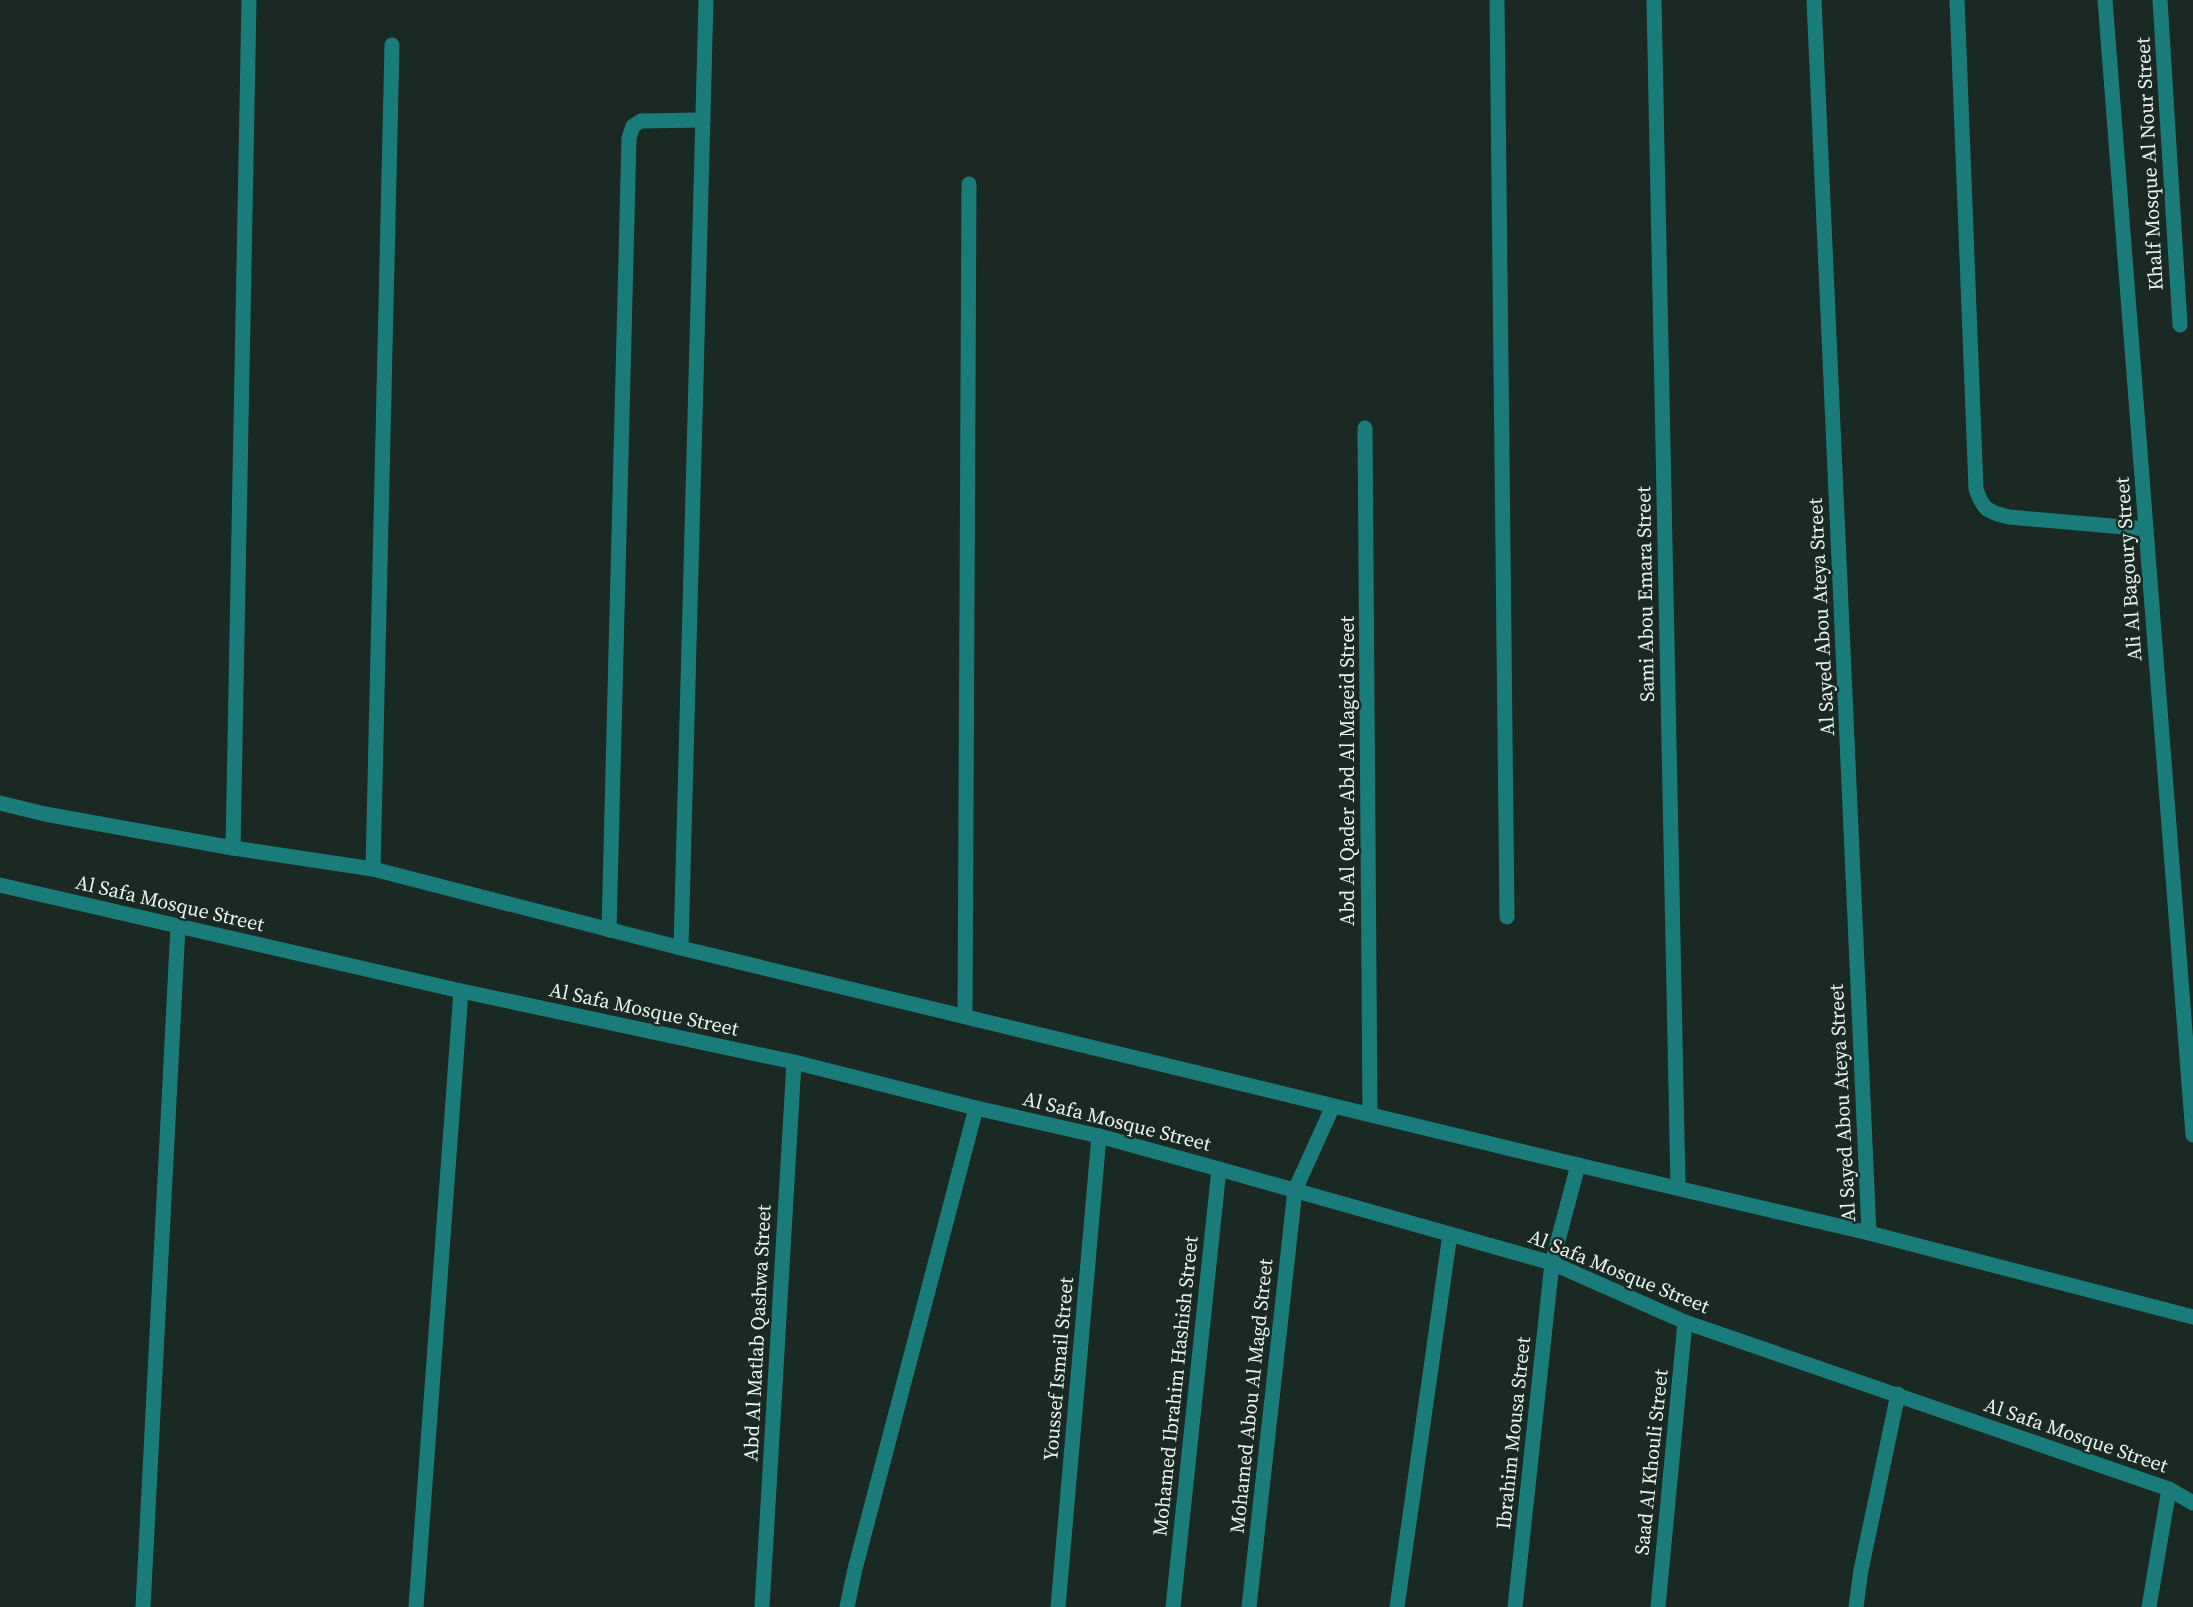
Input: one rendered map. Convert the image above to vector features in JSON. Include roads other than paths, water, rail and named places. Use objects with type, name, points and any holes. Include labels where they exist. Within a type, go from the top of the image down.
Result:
[{"type":"street","points":[[233,848],[249,0]]},
{"type":"street","points":[[681,948],[706,0]]},
{"type":"street","points":[[1497,0],[1507,917]]},
{"type":"street","name":"Sami Abou Emara Street","points":[[1654,0],[1678,1188]]},
{"type":"street","name":"Al Sayed Abou Ateya Street","points":[[1814,0],[1869,1233]]},
{"type":"street","points":[[1957,0],[1976,489],[1981,503],[1990,512],[2009,518],[2146,529]]},
{"type":"street","name":"Ali Al Bagoury Street","points":[[2105,0],[2193,1135]]},
{"type":"street","name":"Khalf Mosque Al Nour Street","points":[[2160,0],[2180,325]]},
{"type":"street","points":[[373,869],[392,45]]},
{"type":"street","points":[[609,930],[629,138],[633,126],[641,121],[703,120]]},
{"type":"street","points":[[965,1016],[969,184]]},
{"type":"street","name":"Abd Al Qader Abd Al Mageid Street","points":[[1365,428],[1370,1114]]},
{"type":"street","points":[[0,803],[45,814],[233,848],[373,869],[681,948],[1869,1233],[2193,1317]]},
{"type":"street","name":"Al Safa Mosque Street","points":[[0,885],[461,991],[794,1062],[1099,1136],[1295,1190],[1552,1263],[1686,1322],[2169,1489],[2193,1503]]},
{"type":"street","points":[[143,1607],[178,926]]},
{"type":"street","points":[[416,1607],[461,991]]},
{"type":"street","name":"Abd Al Matlab Qashwa Street","points":[[762,1607],[794,1062]]},
{"type":"street","name":"Mohamed Abou Al Magd Street","points":[[1249,1607],[1295,1190],[1333,1106]]},
{"type":"street","points":[[847,1607],[976,1108]]},
{"type":"street","name":"Youssef Ismail Street","points":[[1058,1607],[1099,1136]]},
{"type":"street","name":"Ibrahim Mousa Street","points":[[1515,1607],[1552,1263],[1578,1165]]},
{"type":"street","name":"Mohamed Ibrahim Hashish Street","points":[[1173,1607],[1219,1169]]},
{"type":"street","points":[[1398,1607],[1450,1234]]},
{"type":"street","name":"Saad Al Khouli Street","points":[[1658,1607],[1686,1322]]},
{"type":"street","points":[[1856,1607],[1861,1570],[1898,1394]]},
{"type":"street","points":[[2150,1607],[2169,1489]]}]
